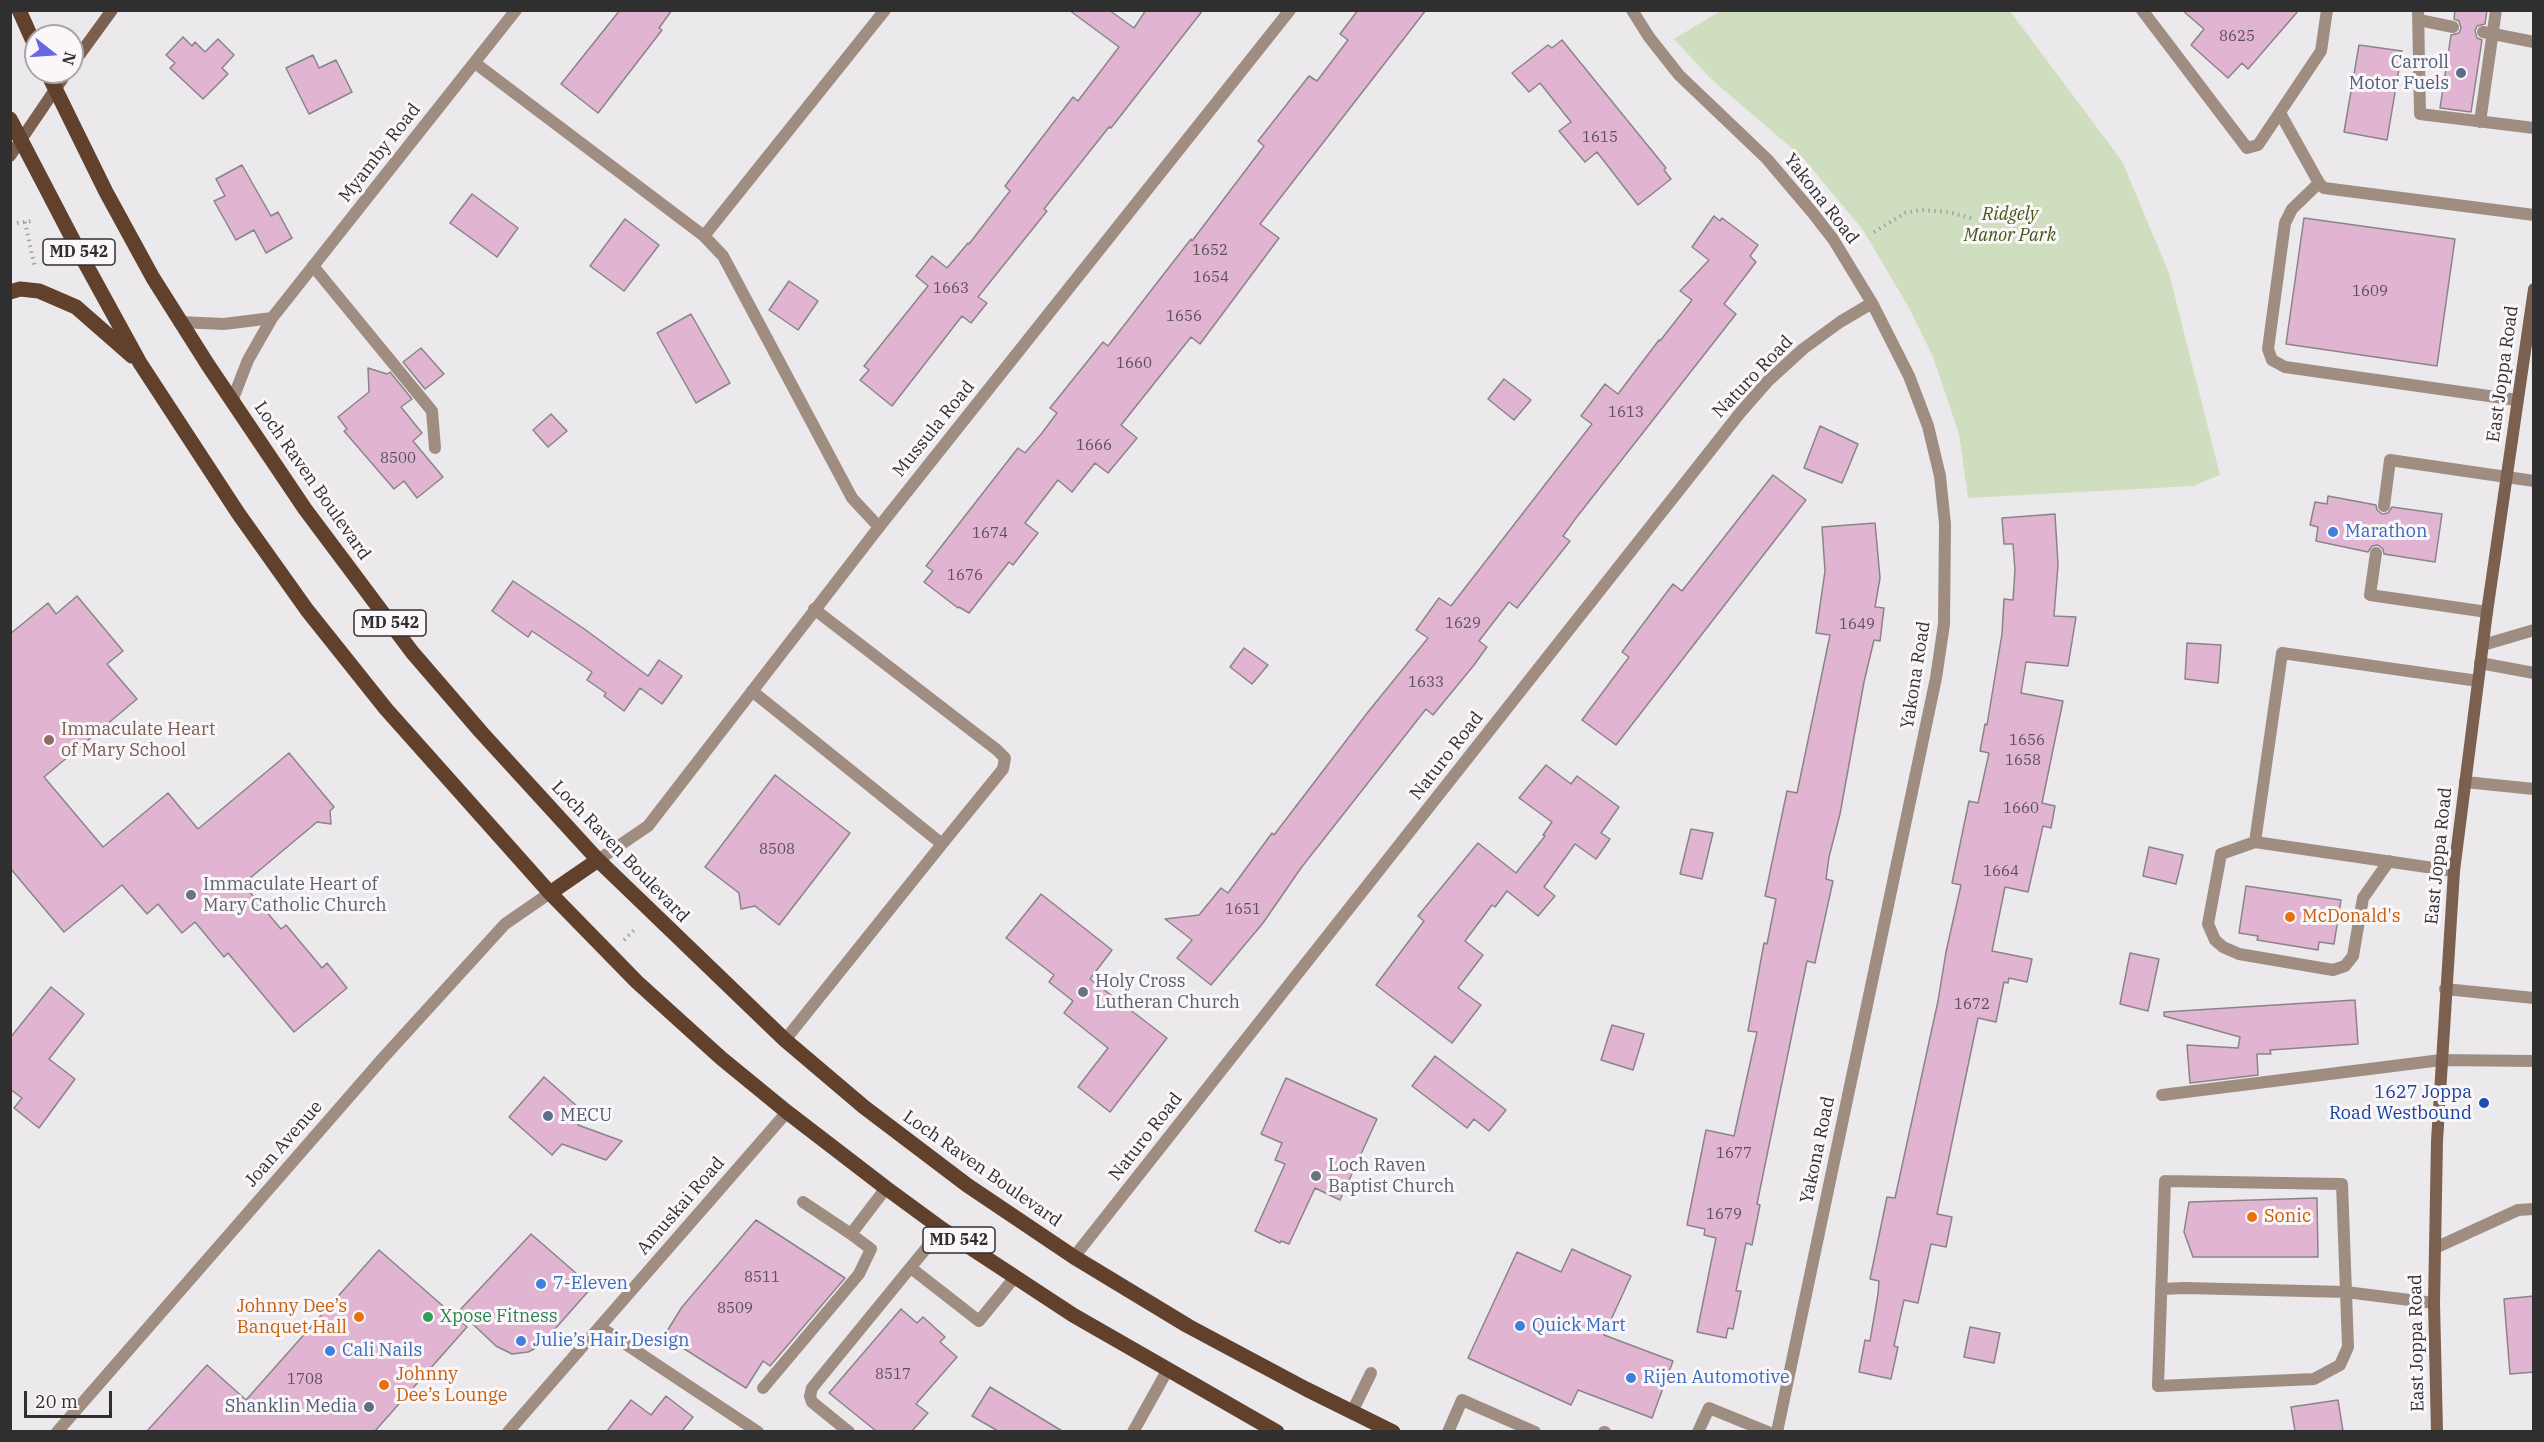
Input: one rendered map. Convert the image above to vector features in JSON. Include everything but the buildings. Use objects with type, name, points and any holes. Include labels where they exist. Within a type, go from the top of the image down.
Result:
[{"type":"main road","points":[[19,10],[25,24]]},
{"type":"main road","points":[[84,48],[112,10]]},
{"type":"main road","name":"Loch Raven Boulevard","points":[[52,84],[112,201],[180,322],[305,509],[405,643],[481,732],[598,860],[785,1040],[864,1107],[921,1151],[1074,1257],[1188,1326],[1393,1431]]},
{"type":"main road","points":[[10,156],[59,84]]},
{"type":"main road","name":"MD 542","points":[[10,119],[140,363],[237,513],[307,610],[423,753],[550,893],[637,982],[787,1112],[886,1188],[942,1229],[1015,1277],[1167,1371],[1277,1431]]},
{"type":"main road","points":[[10,292],[20,289],[39,291],[76,307],[140,363]]},
{"type":"main road","name":"East Joppa Road","points":[[2437,1431],[2434,1303],[2440,1060],[2454,871],[2487,612],[2517,399],[2531,324],[2534,289]]},
{"type":"main road","points":[[550,893],[598,860]]},
{"type":"street","name":"Myamby Road","points":[[232,400],[248,360],[272,318],[516,10]]},
{"type":"street","points":[[704,236],[885,10]]},
{"type":"street","name":"Mussula Road","points":[[598,860],[648,826],[814,609],[1290,10]]},
{"type":"street","name":"Yakona Road","points":[[1632,10],[1649,37],[1679,75],[1767,159],[1833,239],[1872,303],[1909,376],[1928,426],[1940,476],[1946,524],[1944,624],[1936,678],[1777,1431]]},
{"type":"street","points":[[2142,10],[2247,148],[2258,145],[2321,51],[2327,10]]},
{"type":"street","points":[[2480,122],[2488,33],[2496,10]]},
{"type":"street","points":[[2453,27],[2418,16],[2420,114],[2534,128]]},
{"type":"street","points":[[2488,33],[2534,42]]},
{"type":"street","points":[[475,63],[704,236],[723,256],[852,498],[879,527]]},
{"type":"street","points":[[2280,113],[2324,188],[2534,215]]},
{"type":"street","points":[[2319,183],[2292,209],[2285,224],[2268,349],[2272,360],[2284,367],[2517,399]]},
{"type":"street","points":[[313,266],[432,411],[435,448]]},
{"type":"street","name":"Naturo Road","points":[[1074,1257],[1740,413],[1768,381],[1803,349],[1840,322],[1872,303]]},
{"type":"street","points":[[180,322],[224,324],[272,318]]},
{"type":"street","points":[[2384,506],[2390,460],[2534,481]]},
{"type":"street","points":[[2376,553],[2370,595],[2487,612]]},
{"type":"street","points":[[785,1040],[1003,769],[1005,758],[814,609]]},
{"type":"street","points":[[2483,645],[2534,630]]},
{"type":"street","points":[[2255,842],[2282,653],[2478,681]]},
{"type":"street","points":[[2480,663],[2534,674]]},
{"type":"street","points":[[752,691],[942,844]]},
{"type":"street","points":[[2464,782],[2534,789]]},
{"type":"street","points":[[2390,861],[2363,898],[2353,956],[2345,966],[2333,970],[2239,954],[2223,947],[2215,940],[2208,924],[2221,854],[2255,842],[2390,861],[2454,871]]},
{"type":"street","name":"Joan Avenue","points":[[57,1431],[375,1067],[505,924],[550,893]]},
{"type":"street","points":[[2445,989],[2534,998]]},
{"type":"street","points":[[2162,1095],[2440,1060],[2534,1061]]},
{"type":"street","name":"Amuskai Road","points":[[508,1431],[787,1112]]},
{"type":"street","points":[[2165,1181],[2342,1184],[2348,1347],[2340,1365],[2314,1379],[2158,1386],[2161,1289],[2165,1181]]},
{"type":"street","points":[[851,1234],[886,1188]]},
{"type":"street","points":[[762,1388],[859,1274],[871,1249],[803,1202]]},
{"type":"street","points":[[2435,1248],[2518,1210],[2534,1209]]},
{"type":"street","points":[[849,1431],[812,1402],[810,1396],[812,1388],[942,1229]]},
{"type":"street","points":[[910,1268],[979,1321],[1015,1277]]},
{"type":"street","points":[[2161,1289],[2346,1292],[2434,1303]]},
{"type":"street","points":[[600,1327],[758,1431]]},
{"type":"street","points":[[1133,1431],[1167,1371]]},
{"type":"street","points":[[1352,1412],[1371,1373]]},
{"type":"street","points":[[1448,1431],[1462,1400],[1535,1431]]},
{"type":"street","points":[[1698,1431],[1709,1408],[1768,1431]]},
{"type":"path","points":[[1874,232],[1905,213],[1920,210],[1948,212],[1974,219]]},
{"type":"path","points":[[17,223],[33,221]]},
{"type":"path","points":[[26,222],[36,276]]},
{"type":"path","points":[[622,942],[634,930]]},
{"type":"green space","name":"Ridgely Manor Park","points":[[1722,10],[2010,11],[2122,161],[2169,273],[2220,475],[2193,486],[1968,498],[1959,434],[1933,357],[1909,308],[1863,230],[1802,157],[1711,79],[1674,39]]},
{"type":"place","name":"Carroll Motor Fuels","points":[[2461,73]]},
{"type":"place","name":"Marathon","points":[[2333,532]]},
{"type":"place","name":"Immaculate Heart of Mary School","points":[[49,740]]},
{"type":"place","name":"Immaculate Heart of Mary Catholic Church","points":[[191,895]]},
{"type":"place","name":"McDonald's","points":[[2290,917]]},
{"type":"place","name":"Holy Cross Lutheran Church","points":[[1083,992]]},
{"type":"place","name":"1627 Joppa Road Westbound","points":[[2484,1103]]},
{"type":"place","name":"MECU","points":[[548,1116]]},
{"type":"place","name":"Loch Raven Baptist Church","points":[[1316,1176]]},
{"type":"place","name":"Sonic","points":[[2252,1217]]},
{"type":"place","name":"7-Eleven","points":[[541,1284]]},
{"type":"place","name":"Johnny Dee’s Banquet Hall","points":[[359,1317]]},
{"type":"place","name":"Xpose Fitness","points":[[428,1317]]},
{"type":"place","name":"Quick Mart","points":[[1520,1326]]},
{"type":"place","name":"Julie’s Hair Design","points":[[521,1341]]},
{"type":"place","name":"Cali Nails","points":[[330,1351]]},
{"type":"place","name":"Rijen Automotive","points":[[1631,1378]]},
{"type":"place","name":"Johnny Dee’s Lounge","points":[[384,1385]]},
{"type":"place","name":"Shanklin Media","points":[[369,1407]]}]
